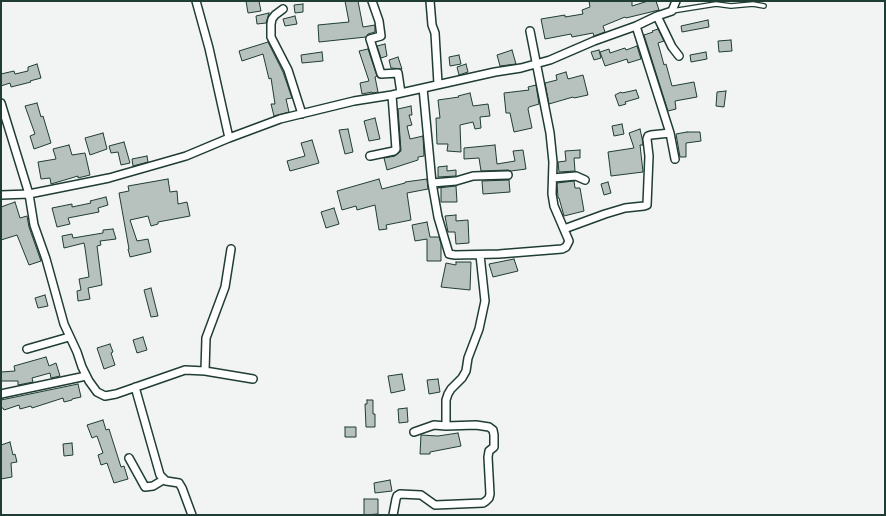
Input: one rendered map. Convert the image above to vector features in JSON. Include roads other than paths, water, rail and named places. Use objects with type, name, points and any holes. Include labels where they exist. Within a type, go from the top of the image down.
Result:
[{"type":"street","points":[[196,1],[209,48],[229,138]]},
{"type":"street","points":[[372,1],[379,21],[381,36],[370,39],[381,74],[398,73],[401,93]]},
{"type":"street","points":[[430,1],[432,26],[435,33],[438,84]]},
{"type":"street","points":[[1,195],[29,194],[102,179],[186,156],[229,138],[302,114],[354,101],[392,95],[537,64],[672,11],[676,1]]},
{"type":"street","points":[[283,9],[272,19],[272,37],[288,70],[302,114]]},
{"type":"street","points":[[657,16],[672,46],[679,56]]},
{"type":"street","points":[[636,26],[670,133],[674,159]]},
{"type":"street","points":[[423,88],[432,182],[438,217],[449,254],[480,255],[562,249],[566,247],[569,242],[554,206],[552,194],[553,162],[550,133],[530,31]]},
{"type":"street","points":[[370,156],[394,151],[396,149],[392,95]]},
{"type":"street","points":[[1,102],[8,130],[29,194],[34,225],[46,259],[64,324],[86,376],[97,392],[105,396],[116,394],[185,370],[205,371],[254,379]]},
{"type":"street","points":[[564,229],[625,208],[647,205],[649,156],[648,136],[670,133]]},
{"type":"street","points":[[432,182],[456,181],[473,176],[508,175]]},
{"type":"street","points":[[553,178],[576,176],[585,180]]},
{"type":"street","points":[[205,371],[206,338],[225,287],[231,248]]},
{"type":"street","points":[[446,426],[446,400],[451,389],[462,378],[466,371],[468,358],[479,329],[485,301],[480,255]]},
{"type":"street","points":[[27,349],[69,337]]},
{"type":"street","points":[[1,394],[86,376]]},
{"type":"street","points":[[135,387],[160,475],[164,480]]},
{"type":"street","points":[[393,515],[397,496],[400,494],[421,495],[434,505],[486,502],[490,494],[488,458],[489,451],[494,447],[493,430],[489,427],[476,425],[434,426],[414,432]]},
{"type":"street","points":[[129,458],[143,486],[147,488],[164,480],[179,483],[192,515]]},
{"type":"lane","points":[[672,11],[716,4],[731,6],[754,3],[764,6]]}]
